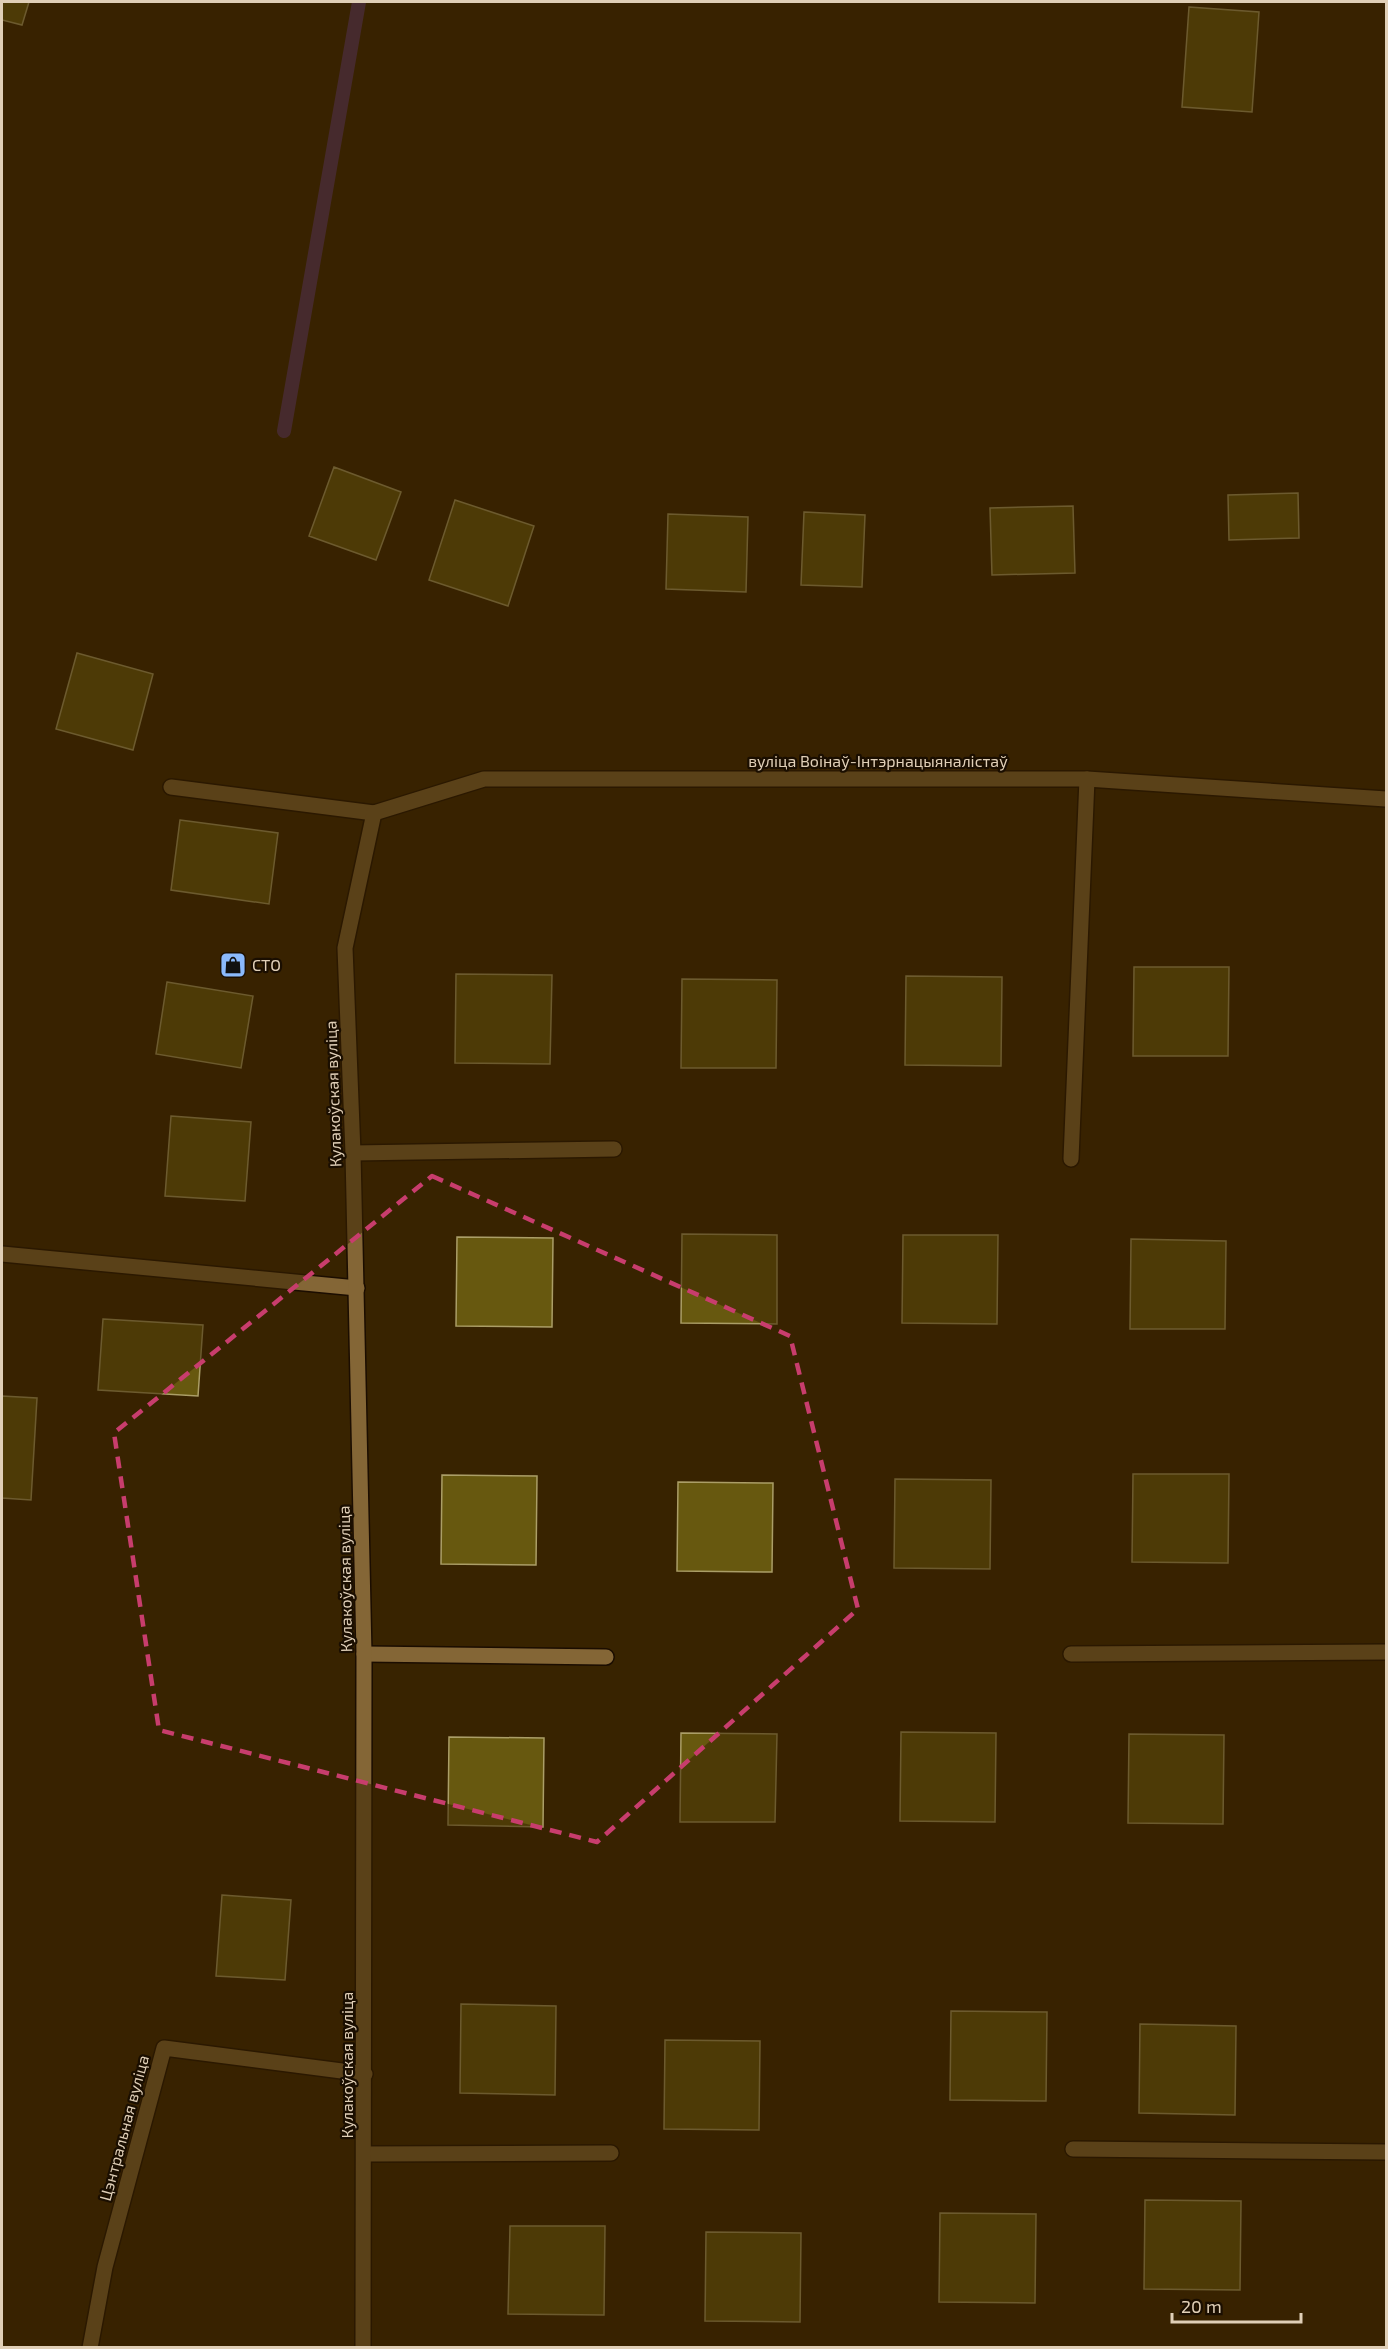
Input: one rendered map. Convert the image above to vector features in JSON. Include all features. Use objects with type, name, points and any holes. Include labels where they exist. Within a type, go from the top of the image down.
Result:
[{"type":"street","name":"вуліца Воінаў-Інтэрнацыяналістаў","points":[[374,813],[484,779],[1086,779],[1386,799]]},
{"type":"street","points":[[1071,1159],[1086,779]]},
{"type":"street","points":[[171,787],[374,813]]},
{"type":"street","name":"Кулакоўская вуліца","points":[[363,2348],[364,1654],[357,1288],[345,948],[374,813]]},
{"type":"street","points":[[353,1153],[614,1149]]},
{"type":"street","points":[[2,1254],[357,1288]]},
{"type":"street","points":[[1071,1654],[1386,1652]]},
{"type":"street","points":[[364,1654],[606,1657]]},
{"type":"street","name":"Цэнтральная вуліца","points":[[90,2348],[105,2267],[164,2048],[365,2074]]},
{"type":"street","points":[[1073,2148],[1386,2152]]},
{"type":"street","points":[[365,2154],[612,2153]]},
{"type":"highlighted area","points":[[432,1176],[790,1336],[858,1609],[597,1842],[159,1730],[114,1433]]},
{"type":"building","points":[[2,2],[29,2],[22,25],[2,20]]},
{"type":"building","points":[[1189,7],[1259,12],[1252,112],[1182,107]]},
{"type":"building","points":[[334,467],[401,492],[376,560],[309,536]]},
{"type":"building","points":[[1298,493],[1299,538],[1229,540],[1228,495]]},
{"type":"building","points":[[455,500],[534,526],[508,606],[429,580]]},
{"type":"building","points":[[1073,506],[1075,573],[992,575],[990,508]]},
{"type":"building","points":[[804,512],[865,515],[862,587],[801,585]]},
{"type":"building","points":[[668,514],[748,517],[746,592],[666,589]]},
{"type":"building","points":[[77,653],[153,674],[133,750],[56,729]]},
{"type":"building","points":[[180,820],[278,833],[269,904],[171,890]]},
{"type":"building","points":[[1134,967],[1229,967],[1228,1056],[1133,1056]]},
{"type":"building","points":[[456,974],[552,975],[550,1064],[455,1063]]},
{"type":"building","points":[[906,976],[1002,977],[1001,1066],[905,1065]]},
{"type":"building","points":[[682,979],[777,980],[776,1068],[681,1068]]},
{"type":"building","points":[[167,982],[253,996],[241,1068],[156,1054]]},
{"type":"building","points":[[171,1116],[251,1122],[245,1201],[165,1196]]},
{"type":"building","points":[[682,1234],[777,1235],[777,1324],[681,1323]]},
{"type":"building","points":[[903,1235],[998,1235],[997,1324],[902,1323]]},
{"type":"building","points":[[457,1237],[553,1238],[552,1327],[456,1326]]},
{"type":"building","points":[[1131,1239],[1226,1241],[1225,1329],[1130,1329]]},
{"type":"building","points":[[103,1319],[203,1325],[198,1396],[98,1390]]},
{"type":"building","points":[[2,1396],[37,1398],[31,1500],[2,1498]]},
{"type":"building","points":[[1133,1474],[1229,1474],[1228,1563],[1132,1562]]},
{"type":"building","points":[[442,1475],[537,1476],[536,1565],[441,1564]]},
{"type":"building","points":[[895,1479],[991,1480],[990,1569],[894,1568]]},
{"type":"building","points":[[678,1482],[773,1483],[772,1572],[677,1571]]},
{"type":"building","points":[[901,1732],[996,1733],[995,1822],[900,1821]]},
{"type":"building","points":[[681,1733],[777,1734],[775,1822],[680,1822]]},
{"type":"building","points":[[1129,1734],[1224,1735],[1223,1824],[1128,1823]]},
{"type":"building","points":[[449,1737],[544,1738],[543,1827],[448,1825]]},
{"type":"building","points":[[222,1895],[291,1900],[285,1980],[216,1976]]},
{"type":"building","points":[[461,2004],[556,2006],[555,2095],[460,2093]]},
{"type":"building","points":[[951,2011],[1047,2012],[1046,2101],[950,2100]]},
{"type":"building","points":[[1140,2024],[1236,2026],[1235,2115],[1139,2113]]},
{"type":"building","points":[[665,2040],[760,2041],[759,2130],[664,2129]]},
{"type":"building","points":[[1145,2200],[1241,2201],[1240,2290],[1144,2289]]},
{"type":"building","points":[[940,2213],[1036,2214],[1035,2303],[939,2302]]},
{"type":"building","points":[[510,2226],[605,2226],[604,2315],[508,2314]]},
{"type":"building","points":[[706,2232],[801,2233],[800,2322],[705,2321]]},
{"type":"waterway","points":[[284,431],[359,2]]},
{"type":"place","name":"СТО","points":[[233,965]]}]
